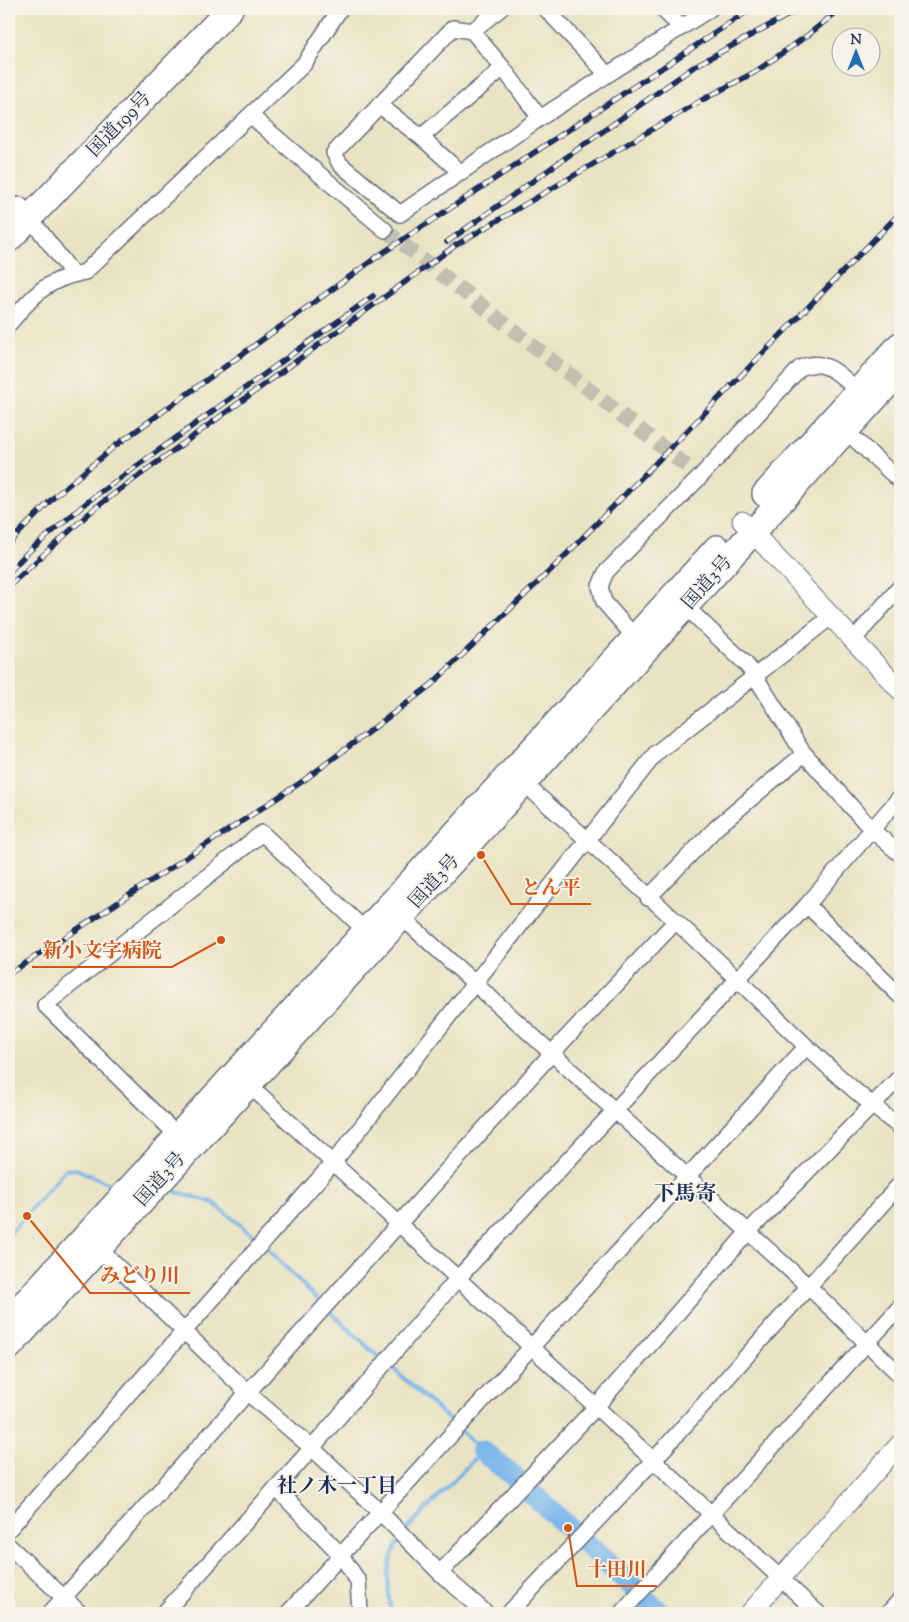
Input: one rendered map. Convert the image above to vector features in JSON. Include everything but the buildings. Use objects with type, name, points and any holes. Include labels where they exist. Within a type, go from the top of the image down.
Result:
[{"type":"highway","name":"国道199号","points":[[9,239],[20,213],[209,9]]},
{"type":"highway","name":"国道199号","points":[[20,213],[230,9]]},
{"type":"highway","name":"国道3号","points":[[9,1347],[93,1242],[864,397],[900,345]]},
{"type":"highway","name":"国道3号","points":[[640,643],[686,607],[747,526],[847,432],[864,397],[900,371]]},
{"type":"highway","name":"国道3号","points":[[242,1079],[366,930],[395,911]]},
{"type":"highway","name":"国道3号","points":[[9,1320],[93,1242]]},
{"type":"street","points":[[9,324],[34,294],[54,281],[85,272],[251,116],[304,64],[340,9]]},
{"type":"street","points":[[472,31],[500,9]]},
{"type":"street","points":[[546,9],[607,74]]},
{"type":"street","points":[[662,9],[681,27]]},
{"type":"street","points":[[540,118],[503,68],[472,31],[453,28],[334,153],[340,164],[400,214],[540,118],[710,9]]},
{"type":"street","points":[[421,137],[503,68]]},
{"type":"street","points":[[379,104],[462,173]]},
{"type":"street","points":[[251,116],[385,230]]},
{"type":"street","points":[[20,213],[73,274]]},
{"type":"street","points":[[640,643],[604,602],[600,586],[606,572],[696,474],[800,368],[814,363],[829,366],[864,397]]},
{"type":"street","points":[[847,432],[900,481]]},
{"type":"street","points":[[747,526],[900,690]]},
{"type":"street","points":[[854,639],[900,588]]},
{"type":"street","points":[[686,607],[745,663],[756,676],[804,754],[872,830],[900,854]]},
{"type":"street","points":[[9,1529],[183,1330],[333,1163],[475,982],[590,841],[656,754],[832,616]]},
{"type":"street","points":[[648,898],[717,827],[804,754]]},
{"type":"street","points":[[518,777],[590,841],[806,1047],[872,1106],[900,1127]]},
{"type":"street","points":[[164,1613],[312,1448],[458,1278],[807,905],[900,797]]},
{"type":"street","points":[[184,1141],[45,1005],[262,833],[366,930]]},
{"type":"street","points":[[807,905],[900,996]]},
{"type":"street","points":[[395,911],[553,1052],[809,1287],[900,1376]]},
{"type":"street","points":[[50,1613],[249,1394],[553,1052],[675,922]]},
{"type":"street","points":[[288,1613],[806,1047]]},
{"type":"street","points":[[440,1573],[596,1408],[748,1232],[900,1077]]},
{"type":"street","points":[[242,1079],[401,1224],[652,1461],[818,1613]]},
{"type":"street","points":[[509,1613],[652,1461],[900,1184]]},
{"type":"street","points":[[93,1242],[249,1394],[312,1448],[380,1512],[440,1573],[486,1613]]},
{"type":"street","points":[[621,1613],[900,1308]]},
{"type":"street","points":[[750,1613],[900,1444]]},
{"type":"street","points":[[276,1488],[341,1555],[358,1581],[360,1613]]},
{"type":"street","points":[[9,1546],[80,1613]]},
{"type":"street","points":[[888,1613],[900,1600]]},
{"type":"waterway","points":[[65,1170],[76,1169],[110,1184]]},
{"type":"waterway","points":[[9,1235],[65,1170]]},
{"type":"waterway","points":[[176,1192],[212,1202],[259,1240]]},
{"type":"waterway","points":[[264,1245],[318,1300]]},
{"type":"waterway","points":[[328,1310],[383,1361]]},
{"type":"waterway","points":[[389,1365],[456,1426]]},
{"type":"waterway","points":[[405,1531],[482,1451],[461,1431]]},
{"type":"waterway","points":[[482,1451],[511,1474],[636,1590]]},
{"type":"waterway","points":[[391,1613],[388,1592],[389,1565],[401,1537]]},
{"type":"waterway","points":[[647,1601],[661,1613]]},
{"type":"tunnel","points":[[385,230],[693,471]]},
{"type":"railway","points":[[9,543],[54,497],[115,446],[381,254],[751,9]]},
{"type":"railway","points":[[447,242],[695,66],[799,9]]},
{"type":"railway","points":[[9,586],[95,508],[456,245],[702,100],[755,72],[808,35],[840,9]]},
{"type":"railway","points":[[9,974],[303,781],[431,685],[557,564],[900,213]]},
{"type":"railway","points":[[9,572],[27,553],[91,499],[373,296]]},
{"type":"place","name":"とん平","points":[[481,855]]},
{"type":"place","name":"新小文字病院","points":[[221,940]]},
{"type":"place","name":"みどり川","points":[[27,1216]]},
{"type":"place","name":"十田川","points":[[568,1528]]},
{"type":"district","name":"下馬寄","points":[[685,1195]]},
{"type":"district","name":"社ノ木一丁目","points":[[337,1487]]}]
